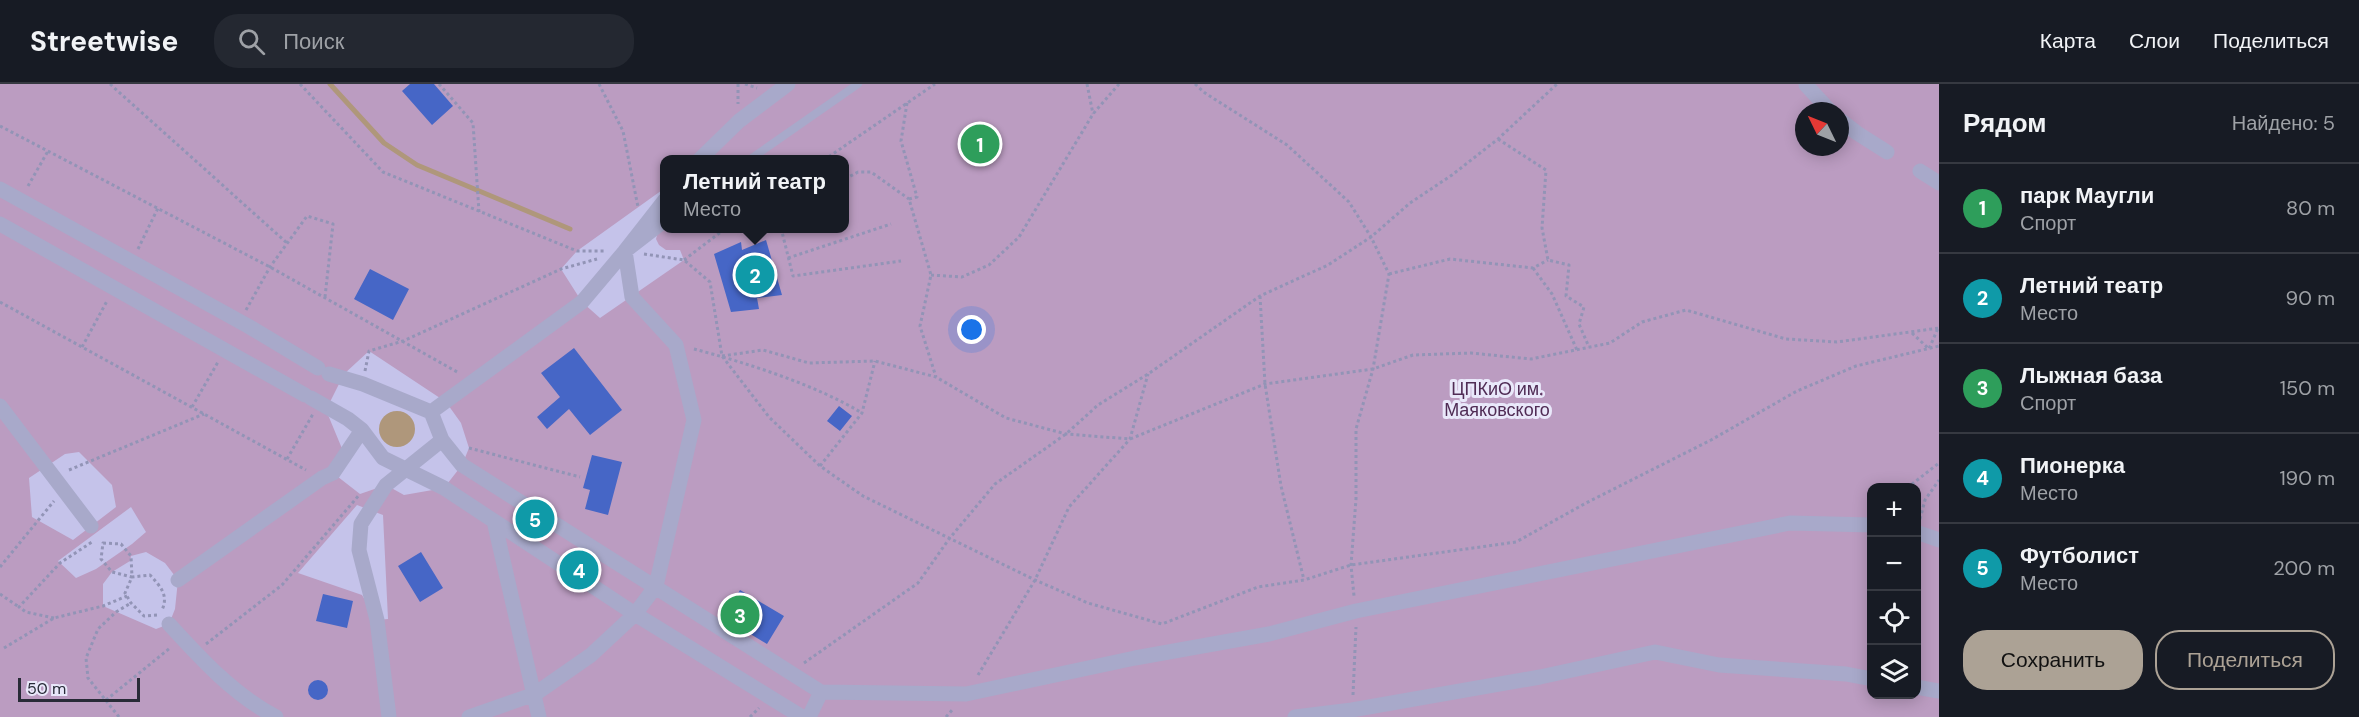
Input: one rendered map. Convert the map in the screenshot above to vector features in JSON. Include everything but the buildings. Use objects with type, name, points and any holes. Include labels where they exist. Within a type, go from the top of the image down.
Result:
[{"type":"street","points":[[703,155],[739,121],[788,84]]},
{"type":"street","points":[[1806,85],[1822,102]]},
{"type":"street","points":[[1849,127],[1887,152]]},
{"type":"street","points":[[1920,171],[1939,183]]},
{"type":"street","points":[[0,189],[240,322],[323,371],[363,384],[431,412],[442,440],[462,465],[821,692],[966,694],[1135,658],[1269,634],[1356,611],[1790,523],[1867,525]]},
{"type":"street","points":[[431,412],[582,302],[660,206]]},
{"type":"street","points":[[0,224],[348,418],[362,430],[383,459],[444,488],[635,614],[802,717]]},
{"type":"street","points":[[625,251],[660,224]]},
{"type":"street","points":[[470,717],[535,694],[591,655],[635,614],[656,586],[694,420],[676,345],[632,297],[625,251]]},
{"type":"street","points":[[0,406],[95,532]]},
{"type":"street","points":[[177,580],[322,478],[333,473],[362,430]]},
{"type":"street","points":[[389,717],[377,620],[359,550],[361,524],[386,485],[442,440]]},
{"type":"street","points":[[494,521],[539,717]]},
{"type":"street","points":[[1921,533],[1939,540]]},
{"type":"street","points":[[169,624],[195,652],[252,704],[276,717]]},
{"type":"street","points":[[1296,717],[1352,710],[1540,677],[1655,652],[1719,665],[1846,674],[1867,678]]},
{"type":"street","points":[[1921,688],[1939,691]]},
{"type":"street","points":[[809,717],[821,692]]},
{"type":"lane","points":[[755,155],[858,84]]},
{"type":"path","points":[[110,84],[287,243]]},
{"type":"path","points":[[300,84],[383,172],[577,251],[625,251],[684,260],[710,282],[722,356],[769,417],[820,466],[863,496],[1035,580],[1088,603],[1162,624],[1258,587],[1304,580],[1350,565],[1516,542],[1586,503],[1712,440],[1797,391],[1856,366],[1939,346]]},
{"type":"path","points":[[439,84],[473,123],[479,212]]},
{"type":"path","points":[[599,84],[623,131],[638,207]]},
{"type":"path","points":[[830,155],[935,84]]},
{"type":"path","points":[[1087,84],[1093,114]]},
{"type":"path","points":[[931,275],[962,277],[988,265],[1019,237],[1093,114],[1119,84]]},
{"type":"path","points":[[1194,84],[1287,146],[1350,202],[1389,274],[1373,369],[1356,429],[1356,499],[1350,565],[1356,611],[1352,710]]},
{"type":"path","points":[[792,672],[918,583],[949,539],[995,484],[1066,434],[1098,405],[1148,374],[1260,296],[1328,265],[1371,237],[1410,203],[1452,175],[1498,139],[1557,84]]},
{"type":"path","points":[[907,103],[901,141],[917,197],[909,199]]},
{"type":"path","points":[[0,126],[270,267],[473,382]]},
{"type":"path","points":[[1498,139],[1546,170],[1542,228],[1548,260]]},
{"type":"path","points":[[20,200],[48,151]]},
{"type":"path","points":[[849,177],[858,172],[871,172],[909,199],[931,275],[920,326],[936,377]]},
{"type":"path","points":[[132,262],[158,208]]},
{"type":"path","points":[[240,322],[270,267],[306,216],[333,224],[324,297]]},
{"type":"path","points":[[788,258],[891,224]]},
{"type":"path","points":[[684,260],[719,233]]},
{"type":"path","points":[[782,233],[793,276],[901,261]]},
{"type":"path","points":[[403,341],[561,269],[625,251]]},
{"type":"path","points":[[1389,274],[1450,259],[1533,268],[1548,260],[1569,264],[1566,296],[1584,307],[1579,324],[1589,347]]},
{"type":"path","points":[[1533,268],[1552,294],[1577,350]]},
{"type":"path","points":[[82,347],[114,289]]},
{"type":"path","points":[[1260,296],[1265,384],[1281,486],[1304,580]]},
{"type":"path","points":[[0,302],[322,478]]},
{"type":"path","points":[[722,356],[763,350],[809,363],[875,361],[936,377],[1006,418],[1066,434],[1130,439],[1265,384],[1373,369],[1413,355],[1471,353],[1531,359],[1610,343],[1642,322],[1686,310],[1786,339],[1837,342],[1939,328]]},
{"type":"path","points":[[1929,349],[1939,328]]},
{"type":"path","points":[[1912,333],[1929,349]]},
{"type":"path","points":[[676,345],[722,356],[836,397],[862,413]]},
{"type":"path","points":[[192,408],[224,350]]},
{"type":"path","points":[[820,466],[862,413],[875,361]]},
{"type":"path","points":[[946,717],[966,694],[1035,580],[1070,507],[1130,439],[1148,374]]},
{"type":"path","points":[[287,459],[312,398]]},
{"type":"path","points":[[53,477],[204,414]]},
{"type":"path","points":[[442,440],[580,477]]},
{"type":"path","points":[[1913,483],[1939,463]]},
{"type":"path","points":[[1921,516],[1925,500],[1939,480]]},
{"type":"path","points":[[0,567],[63,490]]},
{"type":"path","points":[[195,652],[282,585],[360,494]]},
{"type":"path","points":[[19,607],[60,563],[95,532]]},
{"type":"path","points":[[132,577],[112,572],[101,559],[103,543],[121,544],[131,556],[132,577],[125,592],[131,603],[144,616],[160,614],[166,603],[163,589],[150,575],[132,577]]},
{"type":"path","points":[[0,594],[26,612],[54,618]]},
{"type":"path","points":[[4,648],[54,618],[103,606],[127,596]]},
{"type":"path","points":[[119,717],[88,678],[86,658],[98,629],[131,603]]},
{"type":"path","points":[[106,700],[182,638]]},
{"type":"green space","name":"ЦПКиО им. Маяковского","points":[[0,84],[1939,84],[1939,717],[0,717]]},
{"type":"shaded area","points":[[660,192],[660,231],[656,239],[659,245],[666,250],[680,250],[684,260],[600,318],[582,302],[561,269],[577,251]]},
{"type":"shaded area","points":[[369,351],[446,402],[461,423],[469,448],[462,465],[444,488],[404,495],[386,485],[360,494],[333,473],[343,451],[326,410],[344,374]]},
{"type":"shaded area","points":[[397,411],[410,416],[415,429],[410,442],[397,447],[384,442],[379,429],[384,416]]},
{"type":"shaded area","points":[[79,452],[112,485],[116,507],[73,540],[32,517],[29,478],[65,454]]},
{"type":"shaded area","points":[[357,505],[383,515],[388,619],[377,620],[362,595],[298,573]]},
{"type":"shaded area","points":[[131,507],[146,532],[132,544],[96,569],[76,578],[58,561]]},
{"type":"shaded area","points":[[146,552],[165,563],[178,580],[175,609],[169,624],[156,629],[103,606],[103,584],[112,572],[130,561],[131,556]]},
{"type":"waterway","points":[[330,84],[384,143],[417,165],[570,229]]},
{"type":"place","name":"парк Маугли","points":[[980,144]]},
{"type":"place","name":"Летний театр","points":[[755,275]]},
{"type":"place","name":"Футболист","points":[[535,519]]},
{"type":"place","name":"Пионерка","points":[[579,570]]},
{"type":"place","name":"Лыжная база","points":[[740,615]]}]
